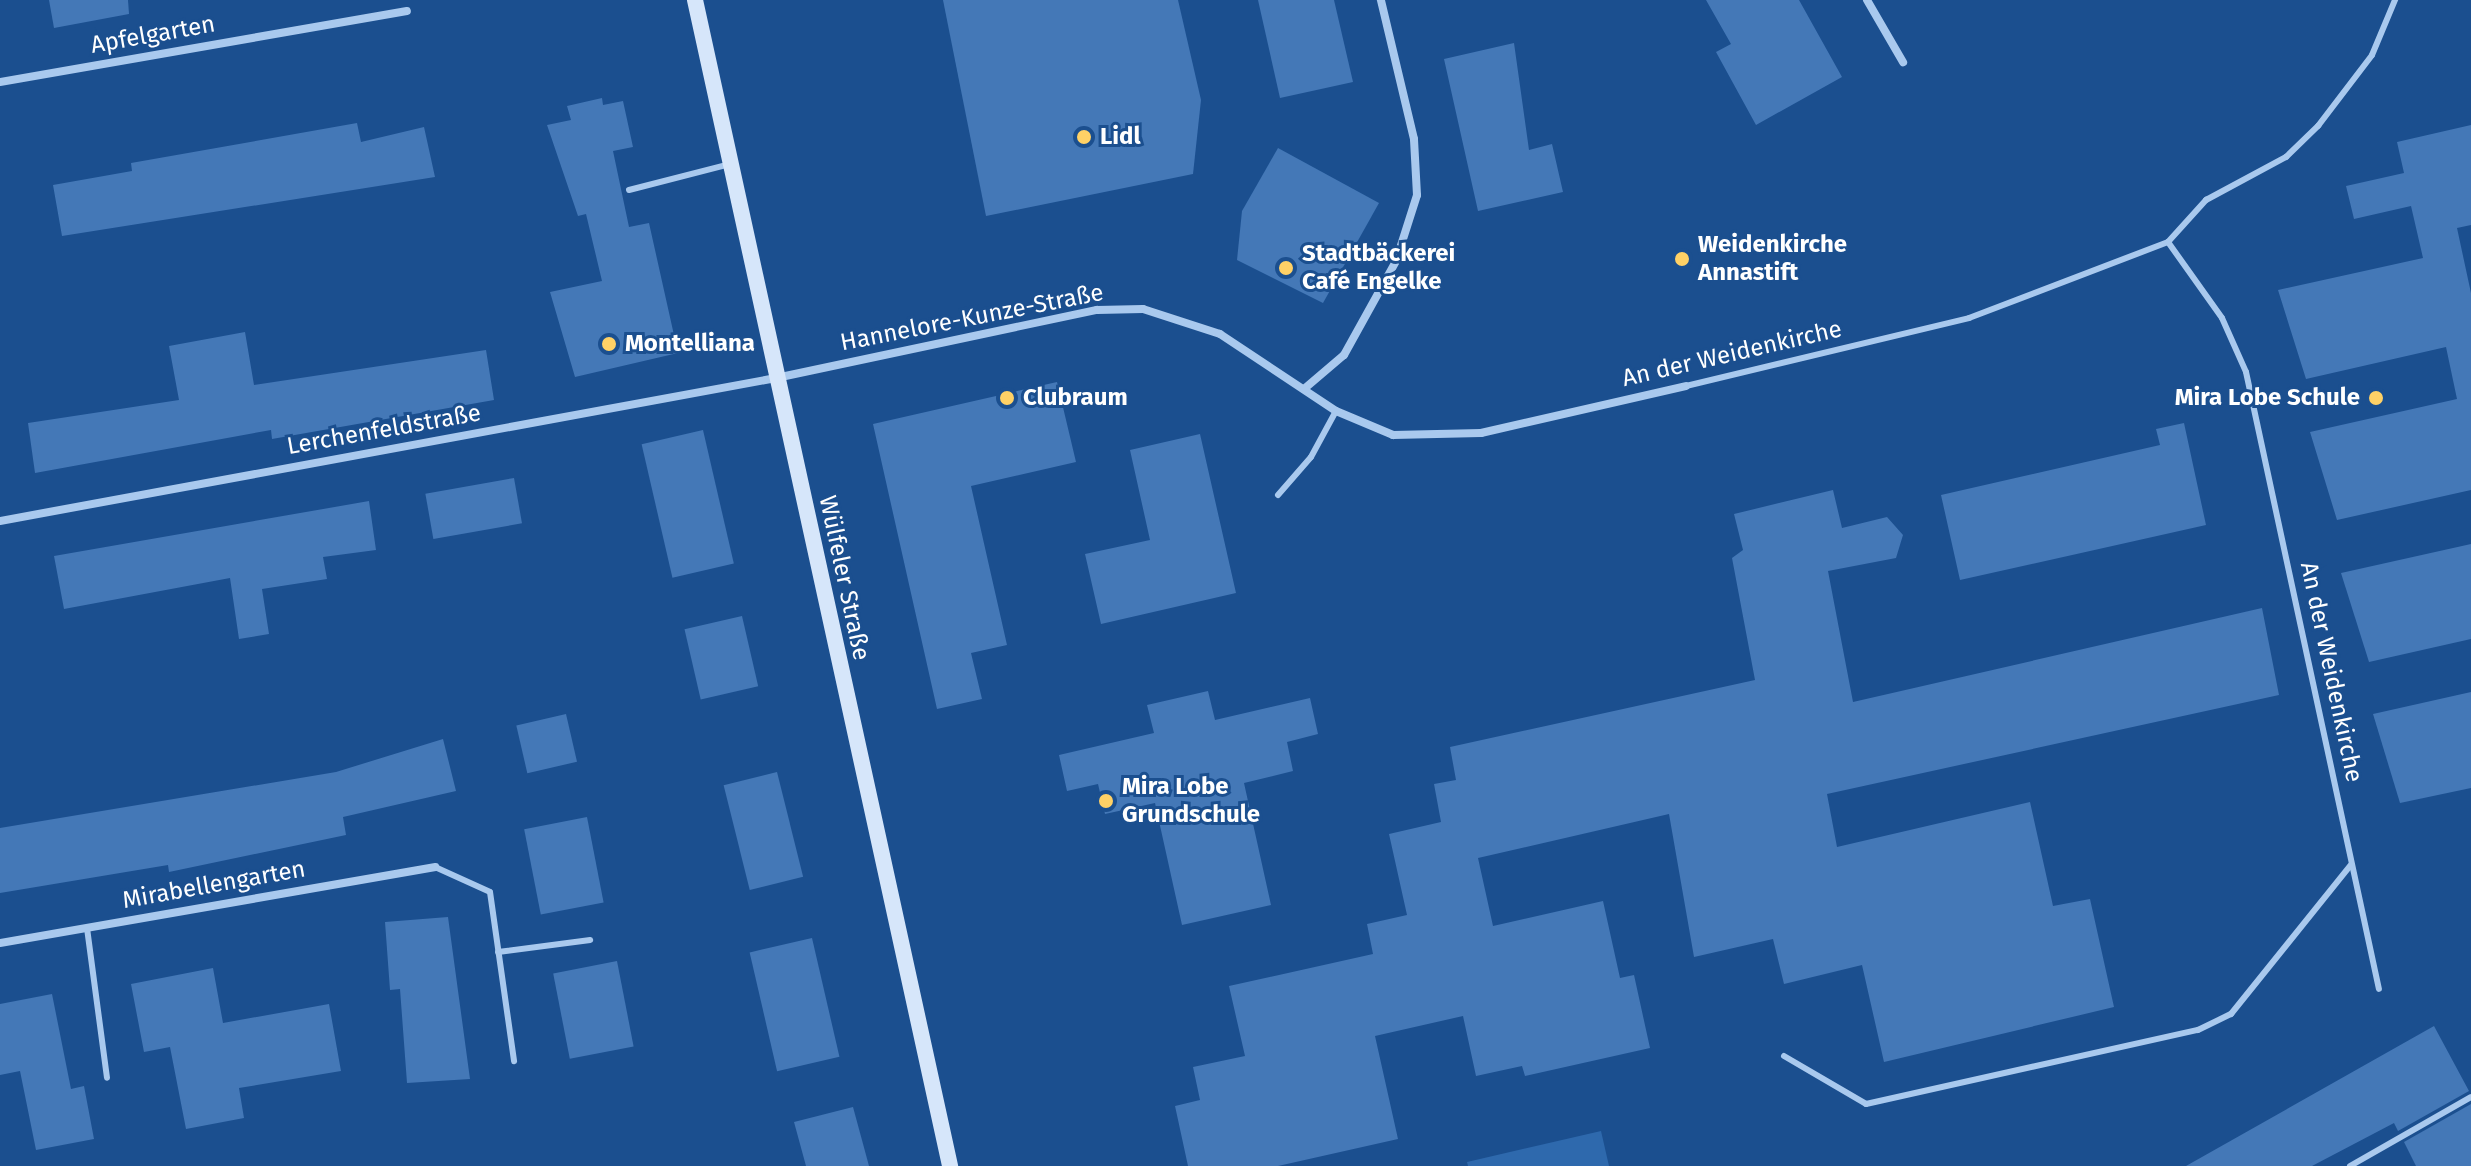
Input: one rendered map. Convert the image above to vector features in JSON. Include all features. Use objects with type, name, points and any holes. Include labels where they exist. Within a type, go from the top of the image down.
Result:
[{"type":"main road","name":"Wülfeler Straße","points":[[695,0],[950,1166]]},
{"type":"street","points":[[1304,389],[1344,355],[1396,261],[1417,195],[1414,139],[1381,0]]},
{"type":"street","points":[[1867,0],[1903,62]]},
{"type":"street","name":"Apfelgarten","points":[[0,82],[407,11]]},
{"type":"street","name":"Hannelore-Kunze-Straße","points":[[776,378],[1097,310],[1143,309],[1220,334],[1304,389]]},
{"type":"street","name":"Lerchenfeldstraße","points":[[0,521],[776,378]]},
{"type":"street","name":"An der Weidenkirche","points":[[1304,389],[1336,411],[1393,435],[1432,439],[1686,386]]},
{"type":"street","name":"Mirabellengarten","points":[[0,943],[435,867]]},
{"type":"lane","name":"An der Weidenkirche","points":[[1686,386],[1969,318],[2168,242],[2206,200],[2286,157],[2318,126],[2372,55],[2395,0]]},
{"type":"lane","points":[[629,190],[731,164]]},
{"type":"lane","name":"An der Weidenkirche","points":[[2168,242],[2222,318],[2246,372],[2379,989]]},
{"type":"lane","points":[[1278,495],[1311,457],[1336,411]]},
{"type":"lane","points":[[1784,1056],[1866,1104],[2198,1030],[2231,1014],[2351,865]]},
{"type":"lane","points":[[435,867],[490,892],[514,1061]]},
{"type":"lane","points":[[87,928],[107,1078]]},
{"type":"lane","points":[[498,952],[590,940]]},
{"type":"lane","points":[[2350,1166],[2471,1097]]},
{"type":"shaded area","points":[[1601,1131],[1609,1166],[1468,1166],[1467,1162]]},
{"type":"building","points":[[49,0],[128,0],[129,14],[54,28]]},
{"type":"building","name":"Lidl","points":[[943,0],[1178,0],[1201,100],[1193,174],[986,216]]},
{"type":"building","points":[[1258,0],[1334,0],[1353,82],[1280,98]]},
{"type":"building","points":[[1706,0],[1799,0],[1842,77],[1756,125],[1716,52],[1731,44]]},
{"type":"building","points":[[1514,43],[1529,150],[1552,144],[1563,192],[1478,211],[1444,59]]},
{"type":"building","points":[[602,98],[603,105],[623,101],[633,147],[613,151],[629,227],[649,223],[678,353],[575,377],[550,292],[602,281],[586,214],[578,216],[547,125],[571,120],[567,106]]},
{"type":"building","points":[[357,123],[361,142],[424,127],[435,177],[62,236],[53,185],[132,171],[131,163]]},
{"type":"building","points":[[2471,125],[2471,225],[2457,228],[2471,293],[2471,490],[2337,520],[2310,432],[2457,399],[2446,347],[2306,379],[2278,290],[2423,258],[2411,206],[2354,219],[2346,186],[2404,173],[2397,142]]},
{"type":"building","points":[[1278,148],[1379,203],[1323,303],[1237,260],[1242,211]]},
{"type":"building","points":[[245,332],[254,385],[486,350],[494,400],[272,439],[271,430],[35,473],[28,423],[179,400],[169,346]]},
{"type":"building","points":[[1057,382],[1076,462],[971,486],[1007,645],[971,653],[982,699],[937,709],[873,424]]},
{"type":"building","points":[[2184,423],[2206,525],[1960,580],[1941,495],[2160,445],[2156,429]]},
{"type":"building","points":[[703,430],[734,563],[672,578],[642,444]]},
{"type":"building","points":[[1200,434],[1236,593],[1101,624],[1085,554],[1150,540],[1130,450]]},
{"type":"building","points":[[514,478],[522,523],[433,539],[425,494]]},
{"type":"building","points":[[1833,490],[1842,528],[1887,517],[1903,535],[1896,558],[1828,571],[1853,702],[2262,608],[2279,695],[1827,794],[1837,847],[2030,802],[2053,906],[2090,899],[2114,1007],[1884,1062],[1862,965],[1784,984],[1773,939],[1694,957],[1669,814],[1478,858],[1493,926],[1603,901],[1620,978],[1634,975],[1650,1048],[1525,1076],[1522,1066],[1476,1076],[1463,1016],[1375,1036],[1398,1139],[1278,1166],[1188,1166],[1175,1106],[1200,1100],[1193,1067],[1245,1056],[1229,986],[1373,954],[1367,924],[1407,915],[1389,834],[1441,822],[1434,784],[1456,780],[1450,747],[1755,680],[1732,558],[1743,550],[1734,514]]},
{"type":"building","points":[[369,501],[376,550],[323,557],[327,579],[262,589],[269,634],[239,639],[230,578],[64,609],[54,556]]},
{"type":"building","points":[[2471,544],[2471,639],[2369,662],[2341,573]]},
{"type":"building","points":[[742,616],[758,686],[701,699],[685,629]]},
{"type":"building","points":[[1208,691],[1215,720],[1310,698],[1318,734],[1287,742],[1293,771],[1244,783],[1271,905],[1182,925],[1155,803],[1105,814],[1098,784],[1067,791],[1059,755],[1154,733],[1147,705]]},
{"type":"building","points":[[2471,692],[2471,788],[2400,803],[2373,714]]},
{"type":"building","points":[[566,714],[577,762],[527,773],[516,725]]},
{"type":"building","points":[[443,739],[456,791],[343,817],[346,835],[169,872],[168,865],[0,893],[0,828],[336,772]]},
{"type":"building","points":[[777,772],[803,877],[750,890],[724,785]]},
{"type":"building","points":[[587,817],[604,902],[541,915],[524,829]]},
{"type":"building","points":[[448,917],[470,1079],[407,1083],[400,989],[390,990],[385,922]]},
{"type":"building","points":[[812,938],[839,1057],[777,1071],[750,952]]},
{"type":"building","points":[[617,961],[634,1046],[570,1059],[553,973]]},
{"type":"building","points":[[213,968],[223,1023],[329,1004],[341,1071],[239,1088],[244,1118],[186,1129],[170,1047],[144,1052],[131,984]]},
{"type":"building","points":[[52,994],[71,1089],[84,1086],[94,1139],[36,1150],[20,1071],[0,1075],[0,1004]]},
{"type":"building","points":[[2434,1026],[2469,1091],[2398,1131],[2394,1123],[2312,1166],[2186,1166]]},
{"type":"building","points":[[2471,1104],[2471,1166],[2416,1166],[2404,1142]]},
{"type":"building","points":[[853,1107],[869,1166],[806,1166],[794,1122]]},
{"type":"place","name":"Lidl","points":[[1084,137]]},
{"type":"place","name":"Weidenkirche Annastift","points":[[1682,259]]},
{"type":"place","name":"Stadtbäckerei Café Engelke","points":[[1286,268]]},
{"type":"place","name":"Montelliana","points":[[609,344]]},
{"type":"place","name":"Clubraum","points":[[1007,398]]},
{"type":"place","name":"Mira Lobe Schule","points":[[2376,398]]},
{"type":"place","name":"Mira Lobe Grundschule","points":[[1106,801]]}]
